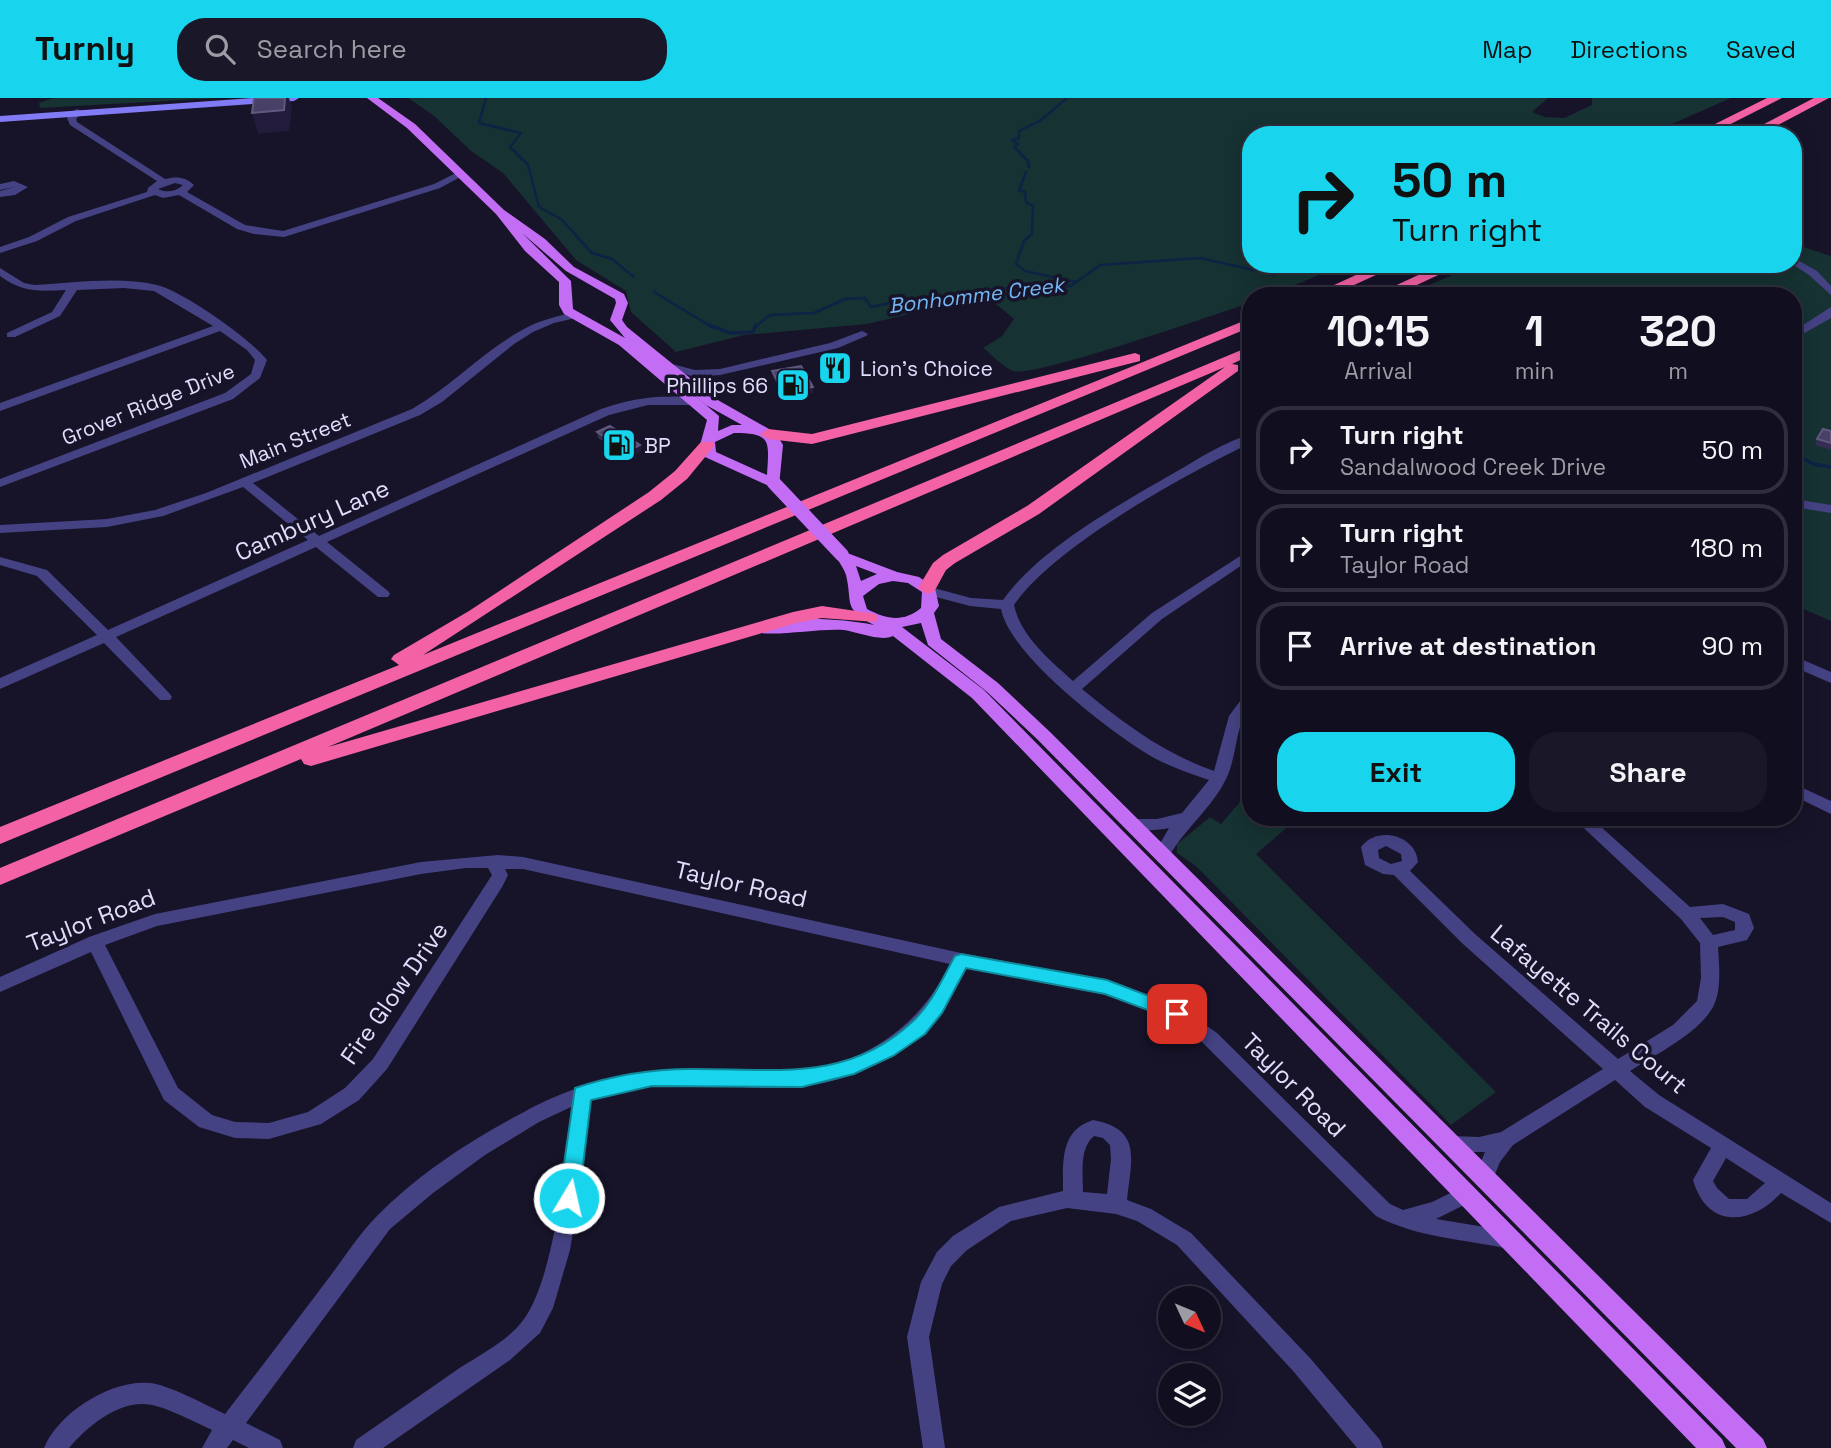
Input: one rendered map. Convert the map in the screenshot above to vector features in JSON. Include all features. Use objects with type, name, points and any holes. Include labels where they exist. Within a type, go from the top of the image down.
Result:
[{"type":"highway","points":[[1718,126],[1776,98]]},
{"type":"highway","points":[[1767,126],[1823,98]]},
{"type":"highway","points":[[1338,287],[1372,273]]},
{"type":"highway","points":[[1401,287],[1434,273]]},
{"type":"highway","points":[[768,437],[812,439],[1121,362],[1242,326]]},
{"type":"highway","points":[[0,836],[1242,326]]},
{"type":"highway","points":[[0,877],[1242,354]]},
{"type":"highway","points":[[929,589],[939,567],[949,559],[1033,510],[1242,364]]},
{"type":"highway","points":[[292,716],[464,624],[613,522],[664,493],[679,480],[709,442]]},
{"type":"highway","points":[[189,797],[433,722],[793,618],[822,612],[874,620]]},
{"type":"main road","points":[[372,98],[411,126],[500,212],[541,242],[570,269],[620,297],[618,325],[672,367],[714,419],[709,442],[710,454],[774,484],[842,555],[853,573],[858,593],[856,605],[954,673],[1003,718],[1713,1448]]},
{"type":"main road","points":[[500,212],[529,249],[565,281],[566,304],[577,315],[623,342],[666,380],[768,437]]},
{"type":"main road","points":[[566,304],[583,292],[608,291]]},
{"type":"main road","points":[[577,315],[601,316],[621,305]]},
{"type":"main road","points":[[709,442],[732,429],[768,437]]},
{"type":"main road","points":[[720,461],[754,463],[768,456],[768,437]]},
{"type":"main road","points":[[768,437],[774,484]]},
{"type":"main road","points":[[842,555],[896,577],[914,580],[929,589],[933,598],[928,612],[934,641],[1012,705],[1754,1448]]},
{"type":"main road","points":[[858,593],[872,581],[896,577]]},
{"type":"main road","points":[[874,620],[905,622],[928,612]]},
{"type":"main road","points":[[761,629],[808,625],[869,629],[916,646]]},
{"type":"main road","points":[[1465,1195],[1489,1200],[1518,1212]]},
{"type":"street","points":[[0,119],[79,111],[293,98]]},
{"type":"street","points":[[0,250],[33,239],[72,219],[153,193],[181,192],[188,188],[188,183],[164,181],[73,123],[71,118],[79,111]]},
{"type":"street","points":[[181,192],[236,227],[261,235],[264,241],[272,245],[285,242],[294,233],[437,186],[461,174]]},
{"type":"street","points":[[153,193],[152,187],[164,181]]},
{"type":"street","points":[[0,187],[14,184],[23,187],[17,192],[0,194]]},
{"type":"street","points":[[437,186],[473,186]]},
{"type":"street","points":[[1802,266],[1813,273],[1831,292]]},
{"type":"street","name":"Grover Ridge Drive","points":[[0,271],[19,285],[50,289],[124,285],[157,288],[221,327],[258,356],[261,367],[250,383],[220,400],[0,483]]},
{"type":"street","points":[[11,335],[56,314],[73,288]]},
{"type":"street","name":"Main Street","points":[[0,523],[113,516],[157,507],[196,494],[425,401],[451,383],[507,335],[566,304]]},
{"type":"street","points":[[1802,331],[1827,316],[1831,310]]},
{"type":"street","name":"Main Street","points":[[0,529],[133,519],[179,507],[433,403],[525,329],[547,320],[577,315]]},
{"type":"street","points":[[0,407],[221,327]]},
{"type":"street","points":[[672,367],[694,374],[720,372],[834,346],[862,334]]},
{"type":"street","points":[[699,400],[720,372]]},
{"type":"street","name":"Cambury Lane","points":[[643,400],[666,380]]},
{"type":"street","name":"Cambury Lane","points":[[0,684],[483,469],[544,438],[643,400],[699,400]]},
{"type":"street","points":[[1219,778],[1170,759],[1114,725],[1013,630],[1007,605],[1019,588],[1083,536],[1218,453],[1242,442]]},
{"type":"street","points":[[244,482],[383,594]]},
{"type":"street","points":[[1802,504],[1831,509]]},
{"type":"street","points":[[1074,688],[1157,616],[1242,559]]},
{"type":"street","points":[[0,561],[42,573],[165,697]]},
{"type":"street","points":[[929,589],[970,602],[1007,605]]},
{"type":"street","points":[[928,612],[970,602]]},
{"type":"street","points":[[1802,665],[1831,678]]},
{"type":"street","points":[[1162,854],[1169,837],[1184,818],[1198,807],[1219,778],[1228,754],[1235,714],[1242,706]]},
{"type":"street","points":[[1802,793],[1831,808]]},
{"type":"street","points":[[1131,823],[1157,825],[1184,818]]},
{"type":"street","points":[[1450,1143],[1479,1145],[1506,1139],[1618,1072],[1681,1030],[1705,1004],[1710,978],[1709,942],[1687,914],[1590,826]]},
{"type":"street","name":"Fire Glow Drive","points":[[95,942],[171,1094],[206,1121],[235,1130],[269,1131],[314,1118],[352,1094],[380,1064],[500,875],[497,864]]},
{"type":"street","name":"Taylor Road","points":[[0,985],[95,942],[155,920],[421,868],[497,864],[569,872],[961,960],[1107,987],[1177,1014],[1228,1054],[1383,1210],[1401,1219],[1509,1240]]},
{"type":"street","name":"Lafayette Trails Court","points":[[1399,870],[1469,939],[1652,1101],[1831,1214]]},
{"type":"street","points":[[1687,914],[1720,908],[1731,910],[1743,919],[1745,928],[1741,935],[1709,942]]},
{"type":"street","points":[[213,1448],[383,1223],[407,1200],[500,1136],[526,1120],[582,1094],[652,1079],[790,1080],[847,1068],[887,1051],[918,1028],[936,1008],[961,960]]},
{"type":"street","points":[[364,1448],[508,1349],[533,1325],[545,1303],[565,1219],[580,1132],[582,1094]]},
{"type":"street","points":[[1073,1200],[1076,1141],[1084,1131],[1099,1128],[1112,1133],[1120,1145],[1116,1205]]},
{"type":"street","points":[[1485,1178],[1492,1158],[1506,1139]]},
{"type":"street","points":[[1722,1147],[1703,1180],[1706,1194],[1715,1202],[1741,1210],[1750,1207],[1778,1182]]},
{"type":"street","points":[[1401,1219],[1436,1210],[1465,1195]]},
{"type":"street","points":[[934,1448],[918,1337],[932,1282],[944,1259],[960,1243],[1006,1213],[1052,1200],[1073,1200],[1116,1205],[1144,1215],[1184,1239],[1302,1365],[1372,1448]]},
{"type":"street","points":[[55,1448],[88,1417],[107,1404],[129,1396],[150,1394],[230,1426],[272,1448]]},
{"type":"green space","points":[[53,98],[219,98],[40,108],[39,103]]},
{"type":"green space","points":[[408,98],[1548,98],[1532,112],[1545,117],[1564,118],[1592,105],[1592,98],[1731,98],[1667,126],[1242,126],[1242,273],[1324,273],[1290,287],[1242,287],[1242,305],[1083,357],[1027,371],[1013,371],[983,348],[1002,336],[1014,319],[996,304],[998,298],[990,295],[867,324],[744,335],[676,352],[631,312],[626,291],[576,260],[503,173],[471,151],[433,115]]},
{"type":"green space","points":[[1802,247],[1831,256],[1831,621],[1802,608],[1802,287],[1425,287],[1457,273],[1802,273]]},
{"type":"green space","points":[[1242,796],[1242,826],[1289,826],[1256,854],[1496,1092],[1451,1125],[1196,866],[1177,853],[1177,844],[1210,817],[1221,824]]},
{"type":"building","points":[[254,98],[285,98],[284,110],[252,113]]},
{"type":"building","name":"Phillips 66","points":[[801,366],[813,387],[784,392],[772,371]]},
{"type":"building","points":[[610,426],[640,445],[627,452],[597,432]]},
{"type":"building","points":[[1823,429],[1831,431],[1831,443],[1817,439]]},
{"type":"waterway","name":"Bonhomme Creek","points":[[486,98],[479,123],[521,133],[510,147],[528,165],[539,207],[561,219],[592,253],[612,259],[634,277]]},
{"type":"waterway","points":[[1029,167],[1028,161],[1014,147],[1018,144],[1012,140],[1019,138],[1019,131],[1041,120],[1067,98]]},
{"type":"waterway","points":[[1026,172],[1019,190],[1025,192],[1026,202],[1033,206],[1032,234],[1024,241],[1016,264],[1025,271],[1076,282]]},
{"type":"waterway","name":"Bonhomme Creek","points":[[755,327],[770,315],[814,313],[845,299],[865,298],[871,307],[890,303],[915,305],[1018,286],[1071,286],[1100,265],[1200,258],[1242,268]]},
{"type":"waterway","name":"Bonhomme Creek","points":[[1266,273],[1275,275]]},
{"type":"waterway","name":"Bonhomme Creek","points":[[654,292],[712,327]]},
{"type":"waterway","name":"Bonhomme Creek","points":[[709,325],[730,333],[753,332],[755,327]]},
{"type":"waterway","name":"Bonhomme Creek","points":[[1802,458],[1813,464],[1831,467]]},
{"type":"place","name":"Lion's Choice","points":[[835,368]]},
{"type":"place","name":"Phillips 66","points":[[793,385]]},
{"type":"place","name":"BP","points":[[619,445]]},
{"type":"route","points":[[569,1198],[580,1132],[582,1094],[652,1079],[802,1079],[847,1068],[887,1051],[918,1028],[936,1008],[951,984],[961,960],[1107,987],[1177,1014]]}]
